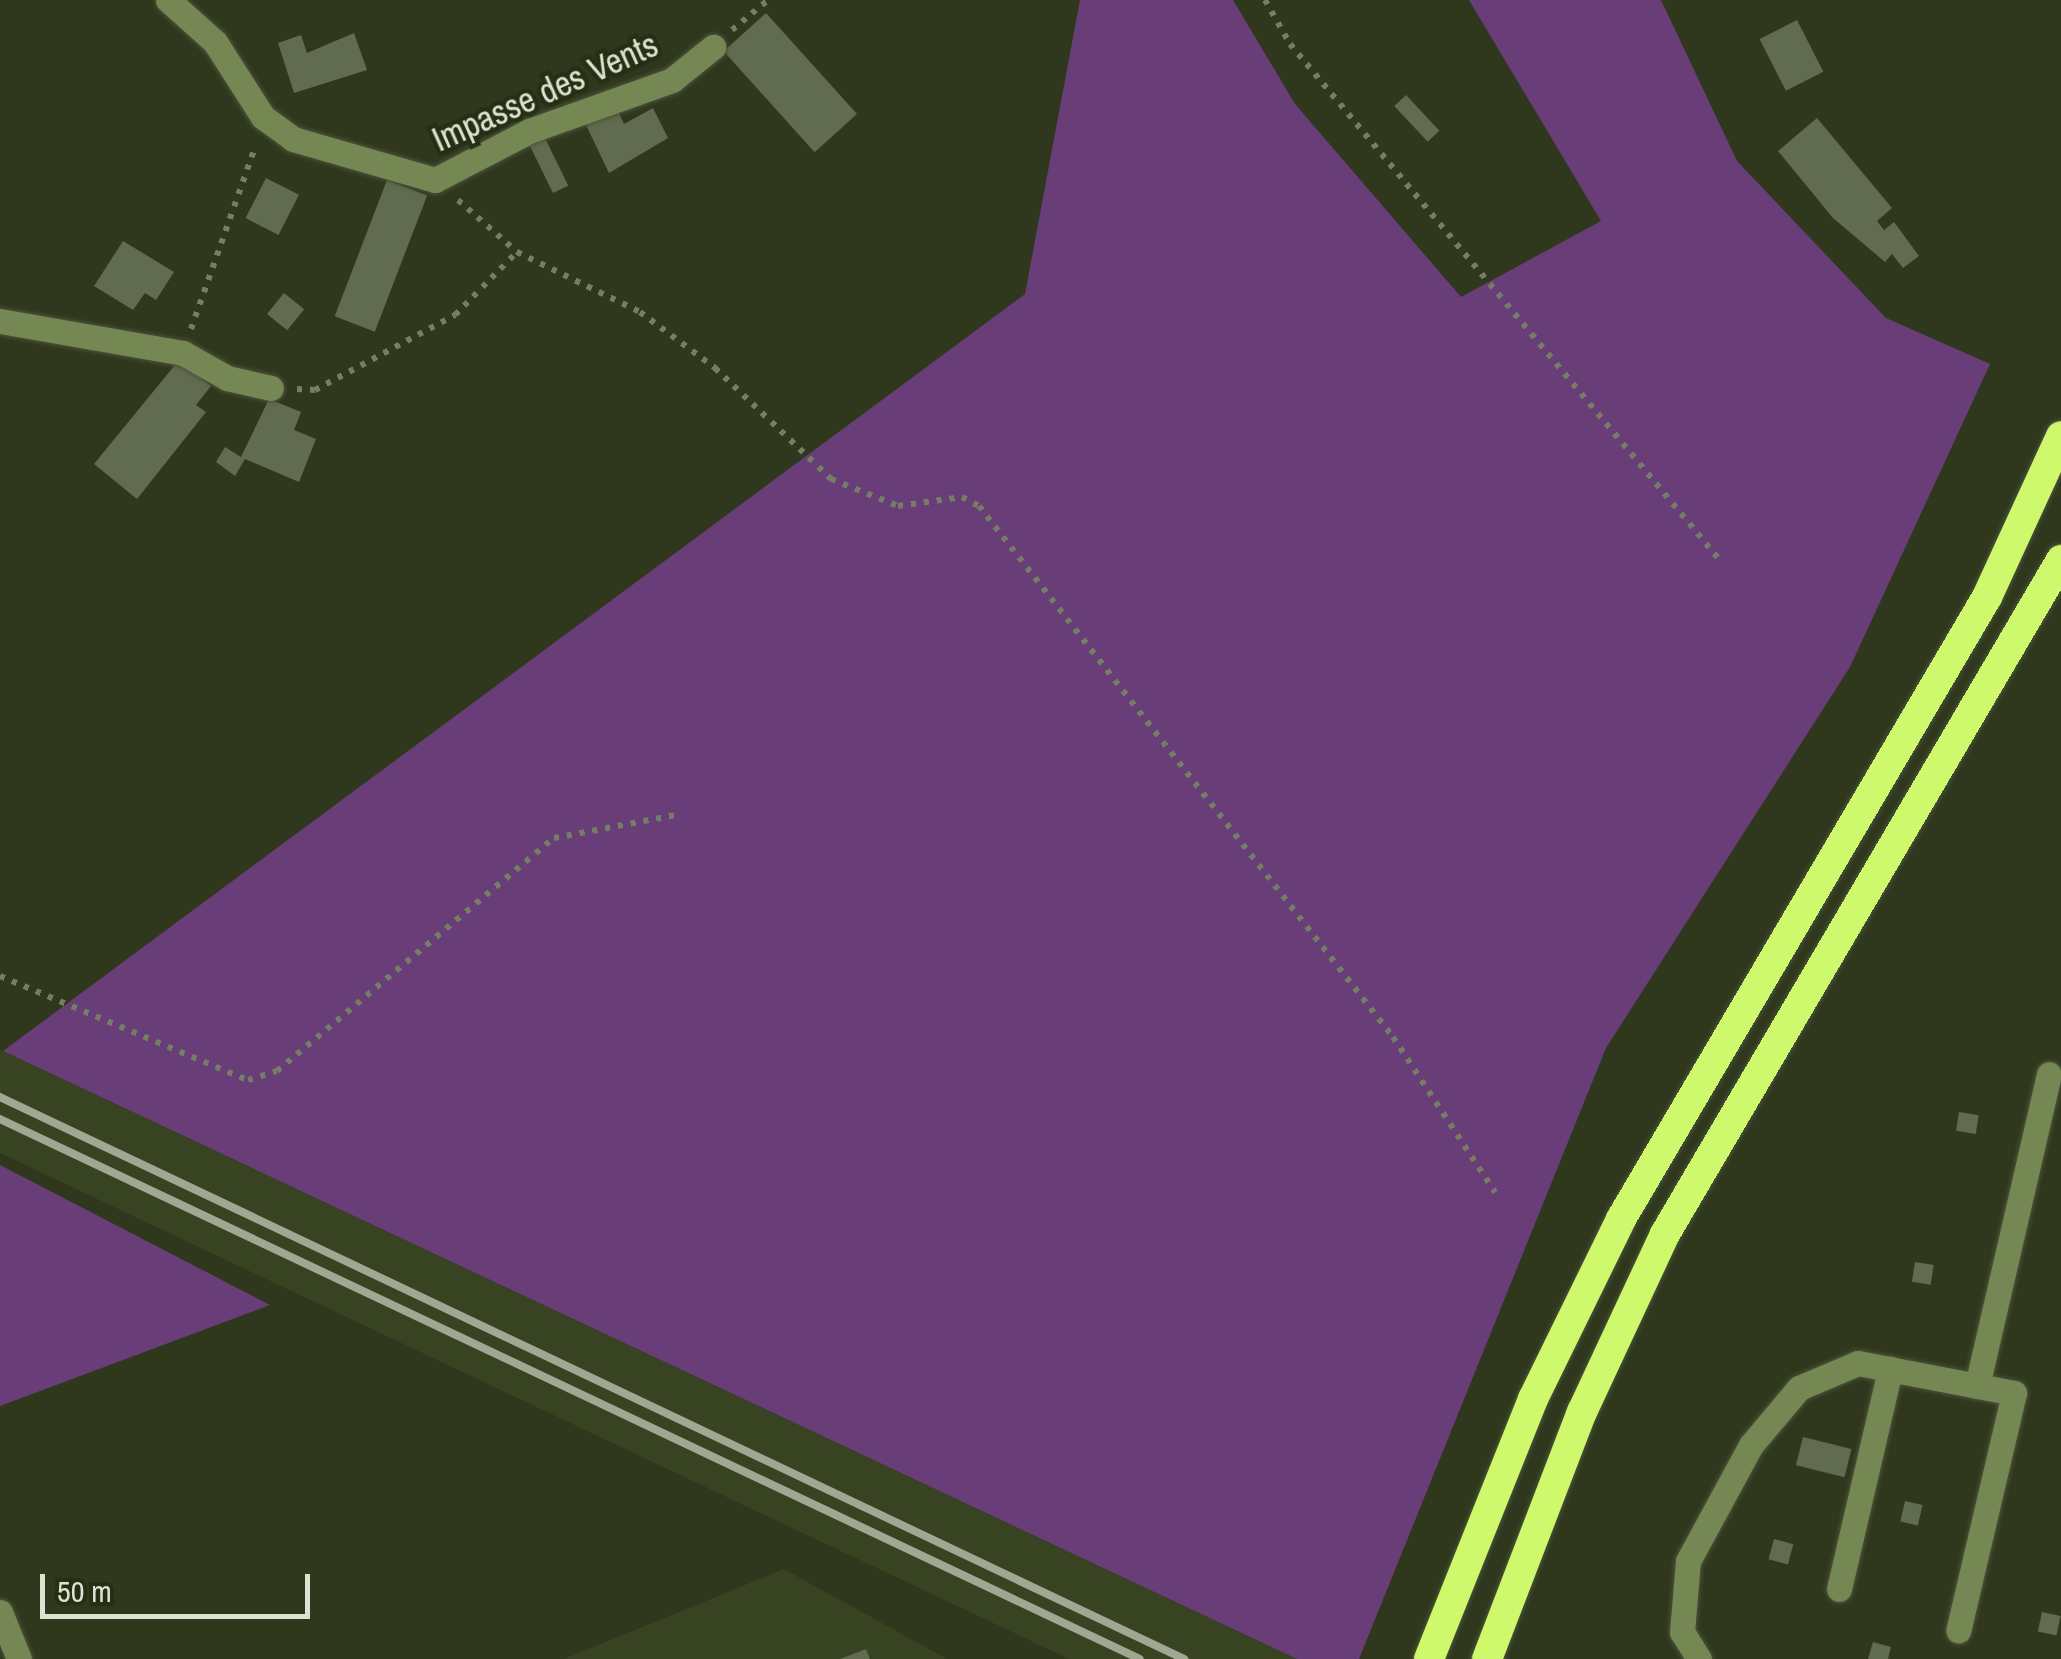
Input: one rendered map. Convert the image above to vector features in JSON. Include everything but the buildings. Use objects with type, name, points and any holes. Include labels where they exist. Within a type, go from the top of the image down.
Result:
[{"type":"highway","points":[[1430,1659],[1533,1398],[1621,1218],[1987,597],[2061,436]]},
{"type":"highway","points":[[1487,1659],[1582,1412],[1665,1234],[2061,560]]},
{"type":"street","name":"Impasse des Vents","points":[[168,0],[215,42],[263,117],[292,139],[435,180],[529,131],[672,80],[713,48]]},
{"type":"street","points":[[0,321],[182,353],[227,378],[271,388]]},
{"type":"street","points":[[1977,1386],[2049,1074]]},
{"type":"street","points":[[1699,1659],[1682,1632],[1688,1560],[1751,1445],[1799,1388],[1858,1363],[2014,1393],[1958,1630]]},
{"type":"street","points":[[1839,1589],[1890,1369]]},
{"type":"street","points":[[0,1612],[19,1659]]},
{"type":"path","points":[[713,48],[768,0]]},
{"type":"path","points":[[1265,0],[1290,44],[1719,559]]},
{"type":"path","points":[[182,353],[263,117]]},
{"type":"path","points":[[435,180],[517,252],[640,312],[716,368],[831,480],[898,506],[962,497],[978,506],[1394,1037],[1495,1192]]},
{"type":"path","points":[[271,388],[315,390],[381,359],[455,315],[517,252]]},
{"type":"path","points":[[0,976],[248,1080],[277,1071],[554,838],[676,815]]},
{"type":"shaded area","points":[[1080,0],[1233,0],[1295,104],[1461,297],[1601,221],[1469,0],[1661,0],[1737,161],[1886,318],[1990,364],[1850,667],[1606,1048],[1359,1659],[1297,1659],[3,1051],[1025,294]]},
{"type":"shaded area","points":[[0,1050],[1297,1659],[1069,1659],[0,1153]]},
{"type":"shaded area","points":[[0,1165],[270,1305],[0,1406]]},
{"type":"shaded area","points":[[784,1569],[947,1659],[564,1659]]},
{"type":"railway","points":[[0,1097],[1184,1659]]},
{"type":"railway","points":[[0,1119],[1140,1659]]}]
